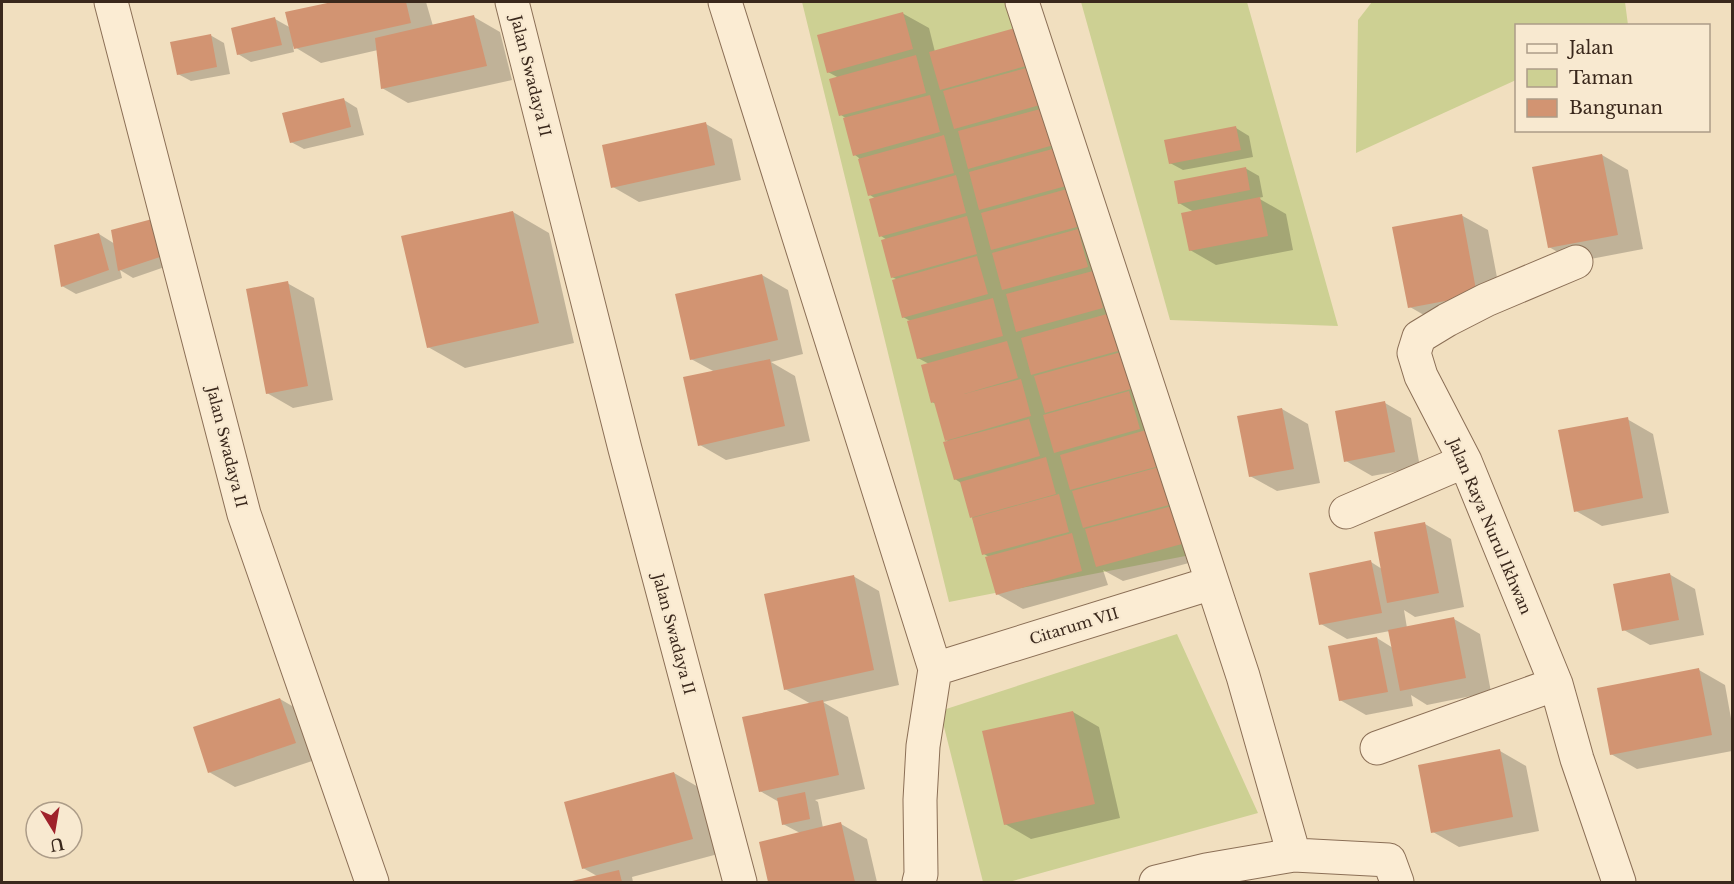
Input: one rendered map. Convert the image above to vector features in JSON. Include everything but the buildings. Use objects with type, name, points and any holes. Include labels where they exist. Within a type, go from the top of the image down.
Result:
[{"type":"street","name":"Jalan Swadaya II","points":[[111,2],[244,514],[372,882]]},
{"type":"street","name":"Jalan Swadaya II","points":[[512,2],[625,449],[740,882]]},
{"type":"street","points":[[725,2],[935,669],[923,746],[919,882]]},
{"type":"street","points":[[1022,2],[1242,676],[1294,855]]},
{"type":"street","name":"Jalan Raya Nurul Ikhwan","points":[[1576,262],[1486,300],[1447,320],[1419,337],[1414,353],[1421,376],[1465,461],[1556,684],[1577,759],[1619,882]]},
{"type":"street","points":[[1346,512],[1465,461]]},
{"type":"street","name":"Citarum VII","points":[[935,669],[1212,583]]},
{"type":"street","points":[[1377,748],[1556,684]]},
{"type":"street","points":[[1156,882],[1206,870],[1294,855],[1389,860],[1397,882]]},
{"type":"green space","points":[[802,2],[1027,2],[1206,552],[949,602]]},
{"type":"green space","points":[[1081,2],[1247,2],[1338,326],[1170,320]]},
{"type":"green space","points":[[1372,2],[1625,2],[1628,24],[1515,24],[1515,80],[1356,153],[1358,20]]},
{"type":"green space","points":[[1177,634],[1258,813],[1009,882],[983,882],[940,711]]}]
